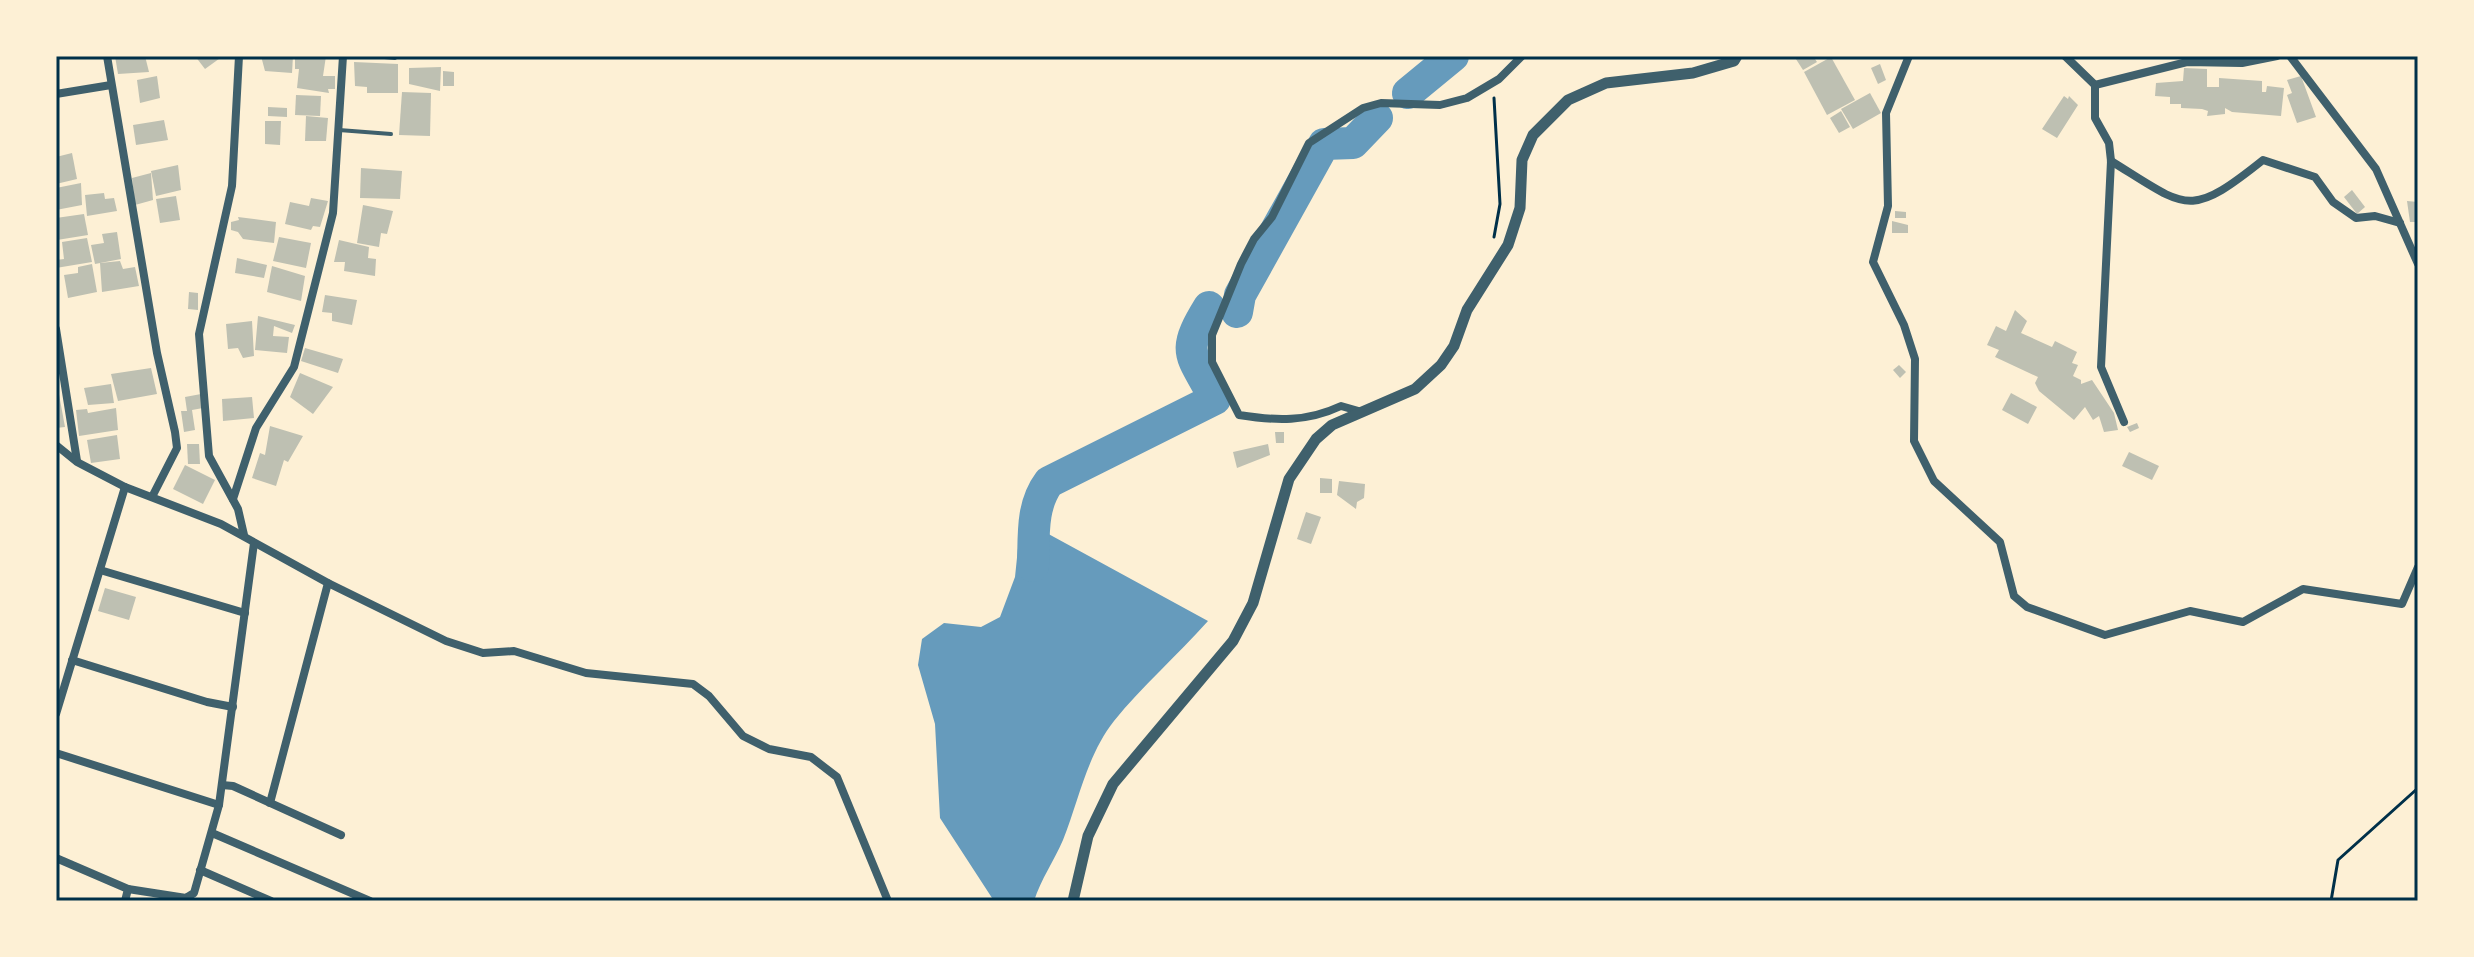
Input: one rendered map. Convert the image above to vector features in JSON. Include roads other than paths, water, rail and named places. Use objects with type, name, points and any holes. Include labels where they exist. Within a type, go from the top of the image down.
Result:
[{"type":"street","points":[[107,56],[157,353],[177,448],[153,495]]},
{"type":"street","points":[[239,56],[232,186],[199,334],[209,456],[233,499],[244,535]]},
{"type":"street","points":[[233,499],[256,428],[294,367],[333,213],[343,56]]},
{"type":"street","points":[[1363,412],[1341,406],[1318,417],[1273,421],[1239,415],[1210,353],[1218,318],[1248,251],[1272,217],[1309,143],[1363,108],[1381,103],[1440,105],[1467,98],[1499,79],[1522,56]]},
{"type":"street","points":[[1073,901],[1088,836],[1113,784],[1233,641],[1253,603],[1289,479],[1298,461],[1332,425],[1415,389],[1441,365],[1454,346],[1467,310],[1508,245],[1520,208],[1522,160],[1533,135],[1568,100],[1606,83],[1693,73],[1734,61],[1737,56]]},
{"type":"street","points":[[1909,56],[1886,113],[1888,206],[1873,262],[1904,325],[1915,359],[1914,441],[1934,481],[2000,542],[2014,596],[2027,607],[2105,635],[2190,611],[2243,622],[2303,589],[2402,604],[2418,567]]},
{"type":"street","points":[[2065,56],[2095,85],[2095,118],[2109,143],[2111,161],[2101,367],[2124,422]]},
{"type":"street","points":[[2095,85],[2187,62],[2242,63],[2277,56]]},
{"type":"street","points":[[2290,56],[2376,169],[2418,264]]},
{"type":"street","points":[[56,94],[111,85]]},
{"type":"street","points":[[2111,161],[2174,200],[2192,203],[2208,198],[2263,160],[2315,177],[2333,202],[2356,218],[2375,216],[2400,223]]},
{"type":"street","points":[[56,329],[77,462]]},
{"type":"street","points":[[56,445],[77,462],[125,487],[153,495],[244,535],[328,583],[446,641],[483,653],[514,651],[586,673],[693,684],[709,696],[743,736],[769,749],[811,757],[837,777],[844,787],[888,901]]},
{"type":"street","points":[[56,714],[125,487]]},
{"type":"street","points":[[56,858],[128,889],[183,899],[194,893],[219,805],[223,753],[233,707],[254,543]]},
{"type":"street","points":[[100,570],[245,613]]},
{"type":"street","points":[[270,803],[328,583]]},
{"type":"street","points":[[72,660],[207,702],[233,707]]},
{"type":"street","points":[[56,753],[219,805]]},
{"type":"street","points":[[222,785],[341,835]]},
{"type":"street","points":[[212,833],[370,901]]},
{"type":"street","points":[[200,870],[271,901]]},
{"type":"street","points":[[125,901],[128,889]]},
{"type":"lane","points":[[374,56],[395,58]]},
{"type":"lane","points":[[339,130],[391,134]]},
{"type":"water","points":[[1021,519],[1208,621],[1136,695],[1105,734],[1090,763],[1063,840],[1034,901],[994,901],[940,818],[935,724],[918,665],[922,639],[944,623],[981,627],[1000,617],[1015,577]]},
{"type":"waterway","points":[[1408,93],[1453,56]]},
{"type":"waterway","points":[[1237,312],[1240,295],[1324,144],[1353,143],[1377,118]]},
{"type":"waterway","points":[[1033,566],[1036,511],[1049,482],[1215,399],[1192,353],[1194,335],[1209,307]]}]
